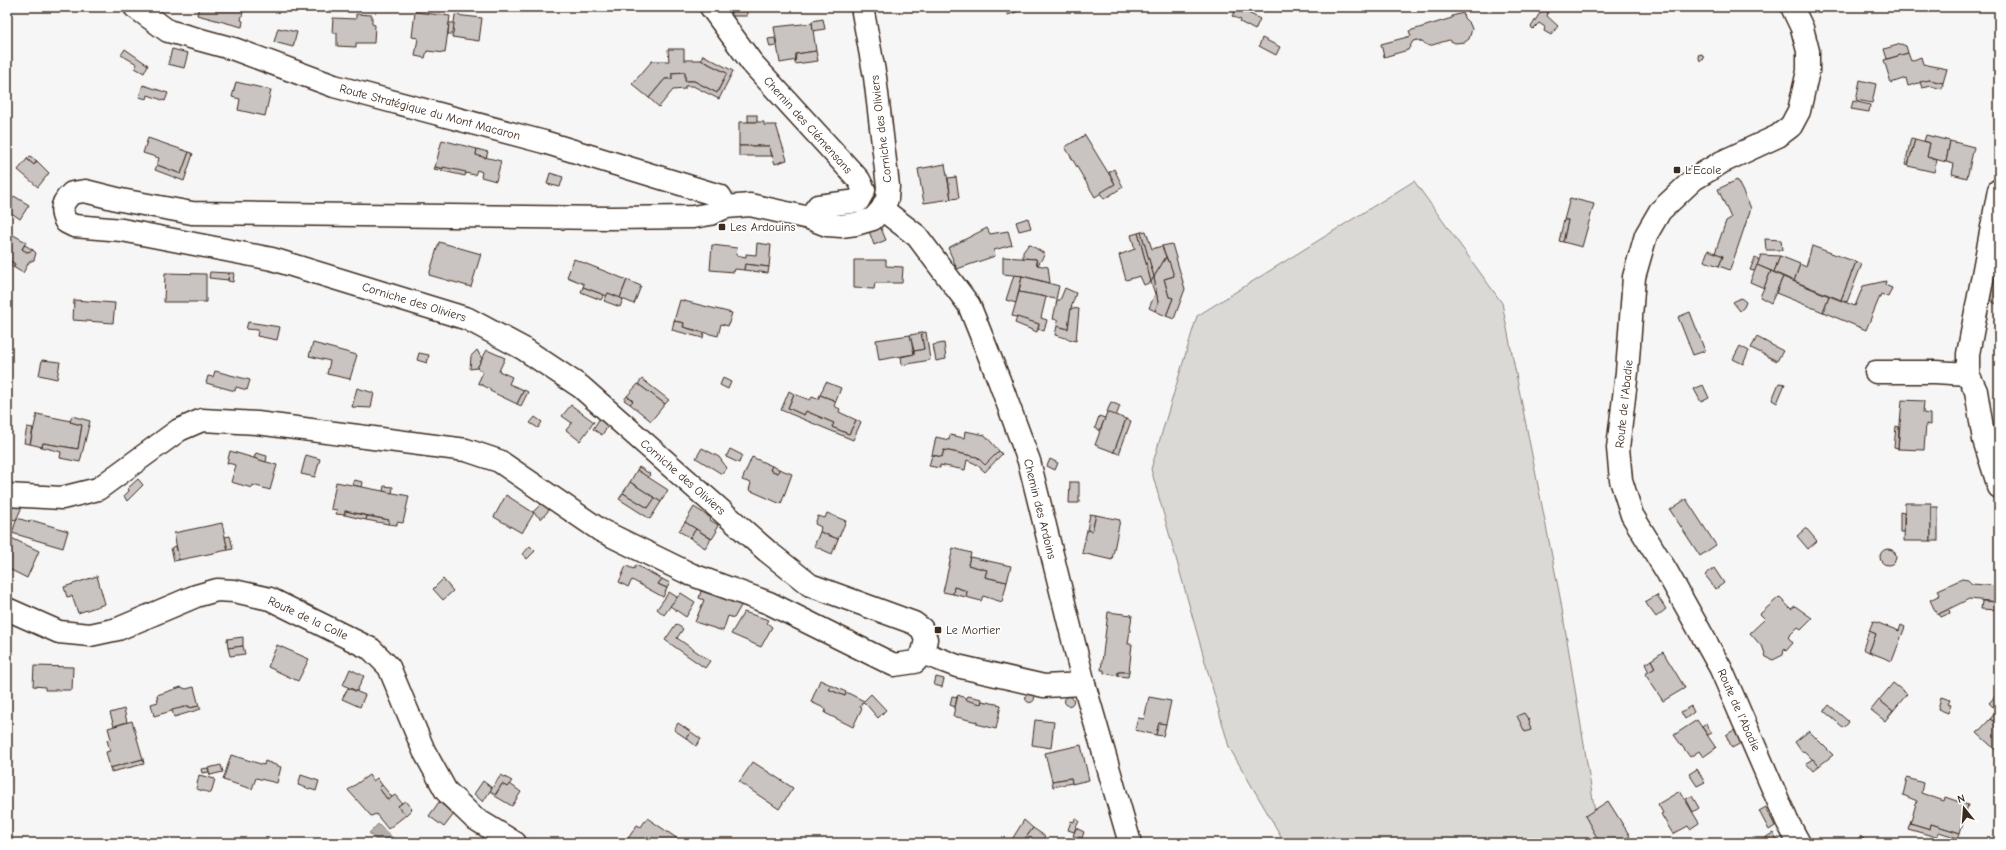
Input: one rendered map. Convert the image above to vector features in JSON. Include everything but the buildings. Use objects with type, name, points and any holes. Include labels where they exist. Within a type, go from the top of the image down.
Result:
[{"type":"street","name":"Route Stratégique du Mont Macaron","points":[[136,7],[168,31],[234,49],[334,86],[544,142],[720,196],[726,207]]},
{"type":"street","name":"Chemin des Clémensans","points":[[711,7],[752,63],[859,180],[864,190],[858,201],[818,206],[809,218]]},
{"type":"street","name":"Corniche des Oliviers","points":[[862,7],[875,77],[888,186],[887,199],[882,210],[872,219],[848,225],[827,225],[809,218],[750,205],[726,207],[710,214],[693,217],[611,218],[192,213],[85,192],[72,193],[62,206],[62,212],[66,222],[74,226],[122,230],[272,259],[468,318],[524,349],[581,387],[767,551],[810,585],[914,622],[922,630],[926,639],[923,653]]},
{"type":"street","name":"Route de l'Abadie","points":[[1792,7],[1802,28],[1808,51],[1808,65],[1799,111],[1791,126],[1778,136],[1722,162],[1694,179],[1674,196],[1660,211],[1646,235],[1634,277],[1627,372],[1618,448],[1621,480],[1632,515],[1667,572],[1721,669],[1787,821],[1799,843]]},
{"type":"street","points":[[1999,190],[1968,354],[1968,374],[1976,391],[1984,440],[1999,486]]},
{"type":"street","name":"Chemin des Ardoins","points":[[882,210],[917,236],[970,305],[1029,461],[1084,684],[1130,843]]},
{"type":"street","points":[[1876,372],[1935,372],[1968,374]]},
{"type":"street","points":[[7,495],[62,498],[98,489],[179,430],[202,420],[257,423],[466,450],[499,461],[600,530],[690,574],[769,603],[894,665],[915,662],[923,653],[957,666],[1044,686],[1084,684]]},
{"type":"street","name":"Route de la Colle","points":[[7,609],[59,632],[90,635],[118,629],[196,596],[217,590],[234,591],[270,599],[371,649],[389,668],[424,751],[446,790],[474,818],[515,843]]},
{"type":"shaded area","points":[[1414,181],[1502,303],[1560,597],[1600,843],[1285,843],[1229,747],[1151,469],[1197,316]]},
{"type":"shaded area","points":[[378,824],[395,840],[392,843],[379,843],[369,833]]},
{"type":"place","name":"L’Ecole","points":[[1677,170]]},
{"type":"place","name":"Les Ardouins","points":[[722,227]]},
{"type":"place","name":"Le Mortier","points":[[938,630]]}]
